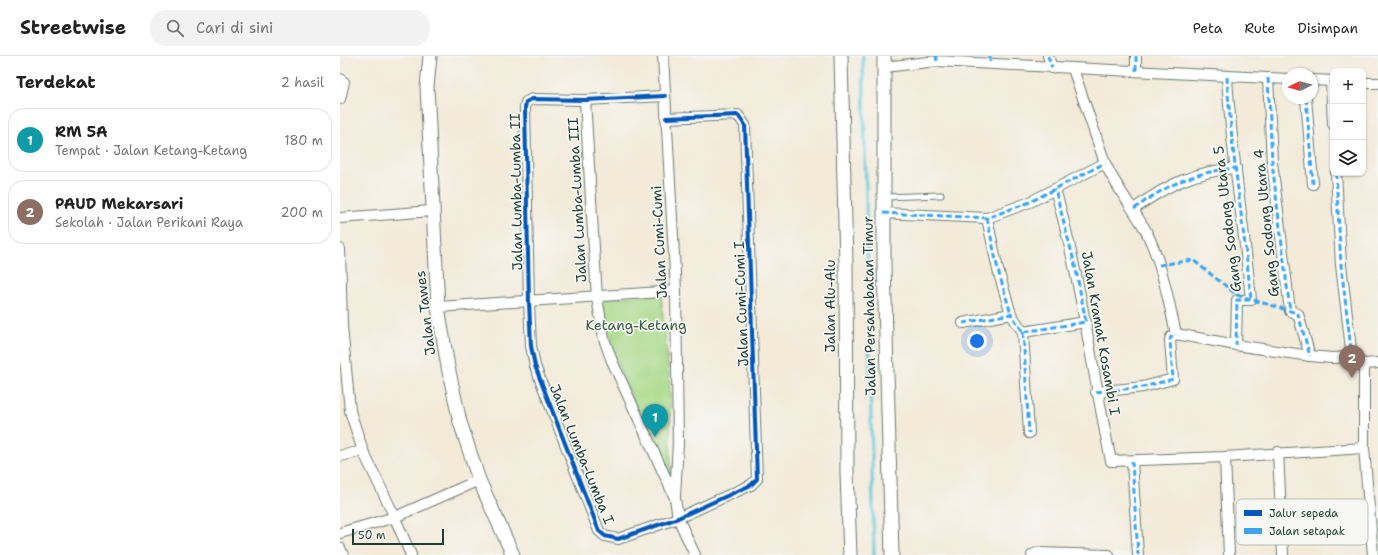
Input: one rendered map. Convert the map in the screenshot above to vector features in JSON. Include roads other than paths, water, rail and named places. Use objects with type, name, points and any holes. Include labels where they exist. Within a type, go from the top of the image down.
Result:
[{"type":"street","name":"Jalan Tawes","points":[[430,56],[427,87],[438,307],[460,422],[479,480],[513,555]]},
{"type":"street","name":"Jalan Cumi-Cumi","points":[[663,56],[676,292],[678,443],[675,498]]},
{"type":"street","name":"Jalan Alu-Alu","points":[[841,56],[846,265],[847,473],[850,555]]},
{"type":"street","points":[[1048,56],[1052,68]]},
{"type":"street","points":[[1136,56],[1136,71]]},
{"type":"street","points":[[884,62],[937,59],[990,60],[1052,68],[1282,79]]},
{"type":"street","name":"Jalan Persahabatan Timur","points":[[884,62],[883,213],[892,555]]},
{"type":"street","points":[[1073,69],[1105,163],[1115,182],[1134,209],[1147,233],[1159,266],[1176,334]]},
{"type":"street","name":"Gang Sodong Utara 5","points":[[1227,76],[1232,142],[1251,300],[1237,300],[1236,345]]},
{"type":"street","name":"Gang Sodong Utara 4","points":[[1268,78],[1272,162],[1290,311],[1298,314],[1310,356]]},
{"type":"street","points":[[1318,80],[1330,81]]},
{"type":"street","points":[[340,99],[342,81]]},
{"type":"street","points":[[1366,83],[1378,83]]},
{"type":"street","name":"Jalan Lumba-Lumba II","points":[[529,302],[525,122],[526,102],[532,99],[585,100],[665,96]]},
{"type":"street","name":"Jalan Lumba-Lumba III","points":[[585,100],[597,298],[604,339],[612,361],[675,498]]},
{"type":"street","points":[[1306,104],[1313,184]]},
{"type":"street","name":"Jalan Cumi-Cumi I","points":[[666,118],[738,114],[745,125],[757,479],[751,485],[678,518]]},
{"type":"street","points":[[883,213],[987,218],[1030,202],[1105,163]]},
{"type":"street","points":[[1134,209],[1160,190],[1174,183],[1192,176],[1215,170],[1236,168]]},
{"type":"street","points":[[1336,176],[1341,265],[1352,357]]},
{"type":"street","name":"Jalan Kramat Kosambi I","points":[[1055,190],[1075,265],[1086,322],[1096,392],[1111,461],[1132,461]]},
{"type":"street","points":[[340,218],[432,211]]},
{"type":"street","points":[[987,218],[998,270],[1011,314],[1022,332],[1029,433]]},
{"type":"street","points":[[340,249],[341,326],[350,411],[363,451],[395,517],[411,555]]},
{"type":"street","points":[[438,307],[676,292]]},
{"type":"street","name":"Jalan Lumba-Lumba I","points":[[529,302],[531,346],[535,366],[599,531],[605,536],[618,539],[678,518]]},
{"type":"street","points":[[963,323],[1011,314]]},
{"type":"street","points":[[1022,332],[1086,322]]},
{"type":"street","points":[[1096,392],[1143,387],[1173,379],[1170,340],[1171,337],[1176,334],[1310,356],[1332,358],[1352,357],[1364,364],[1378,363]]},
{"type":"street","points":[[1364,364],[1364,448],[1373,555]]},
{"type":"street","points":[[1138,555],[1132,461],[1225,457],[1278,452],[1364,448]]},
{"type":"street","points":[[340,456],[363,451]]},
{"type":"street","points":[[1278,452],[1281,499]]},
{"type":"street","points":[[1225,457],[1229,555]]},
{"type":"street","points":[[340,533],[395,517],[479,480]]},
{"type":"street","points":[[675,498],[678,518],[695,555]]},
{"type":"street","points":[[1032,555],[1037,553],[1106,555],[1103,543]]},
{"type":"street","points":[[1283,545],[1284,555]]},
{"type":"street","points":[[340,548],[343,555]]},
{"type":"lane","points":[[883,197],[941,195]]},
{"type":"waterway","points":[[863,56],[874,555]]},
{"type":"place","name":"PAUD Mekarsari","points":[[1352,378]]},
{"type":"place","name":"RM 5A","points":[[655,437]]},
{"type":"park label","name":"Ketang-Ketang","points":[[636,325]]}]
